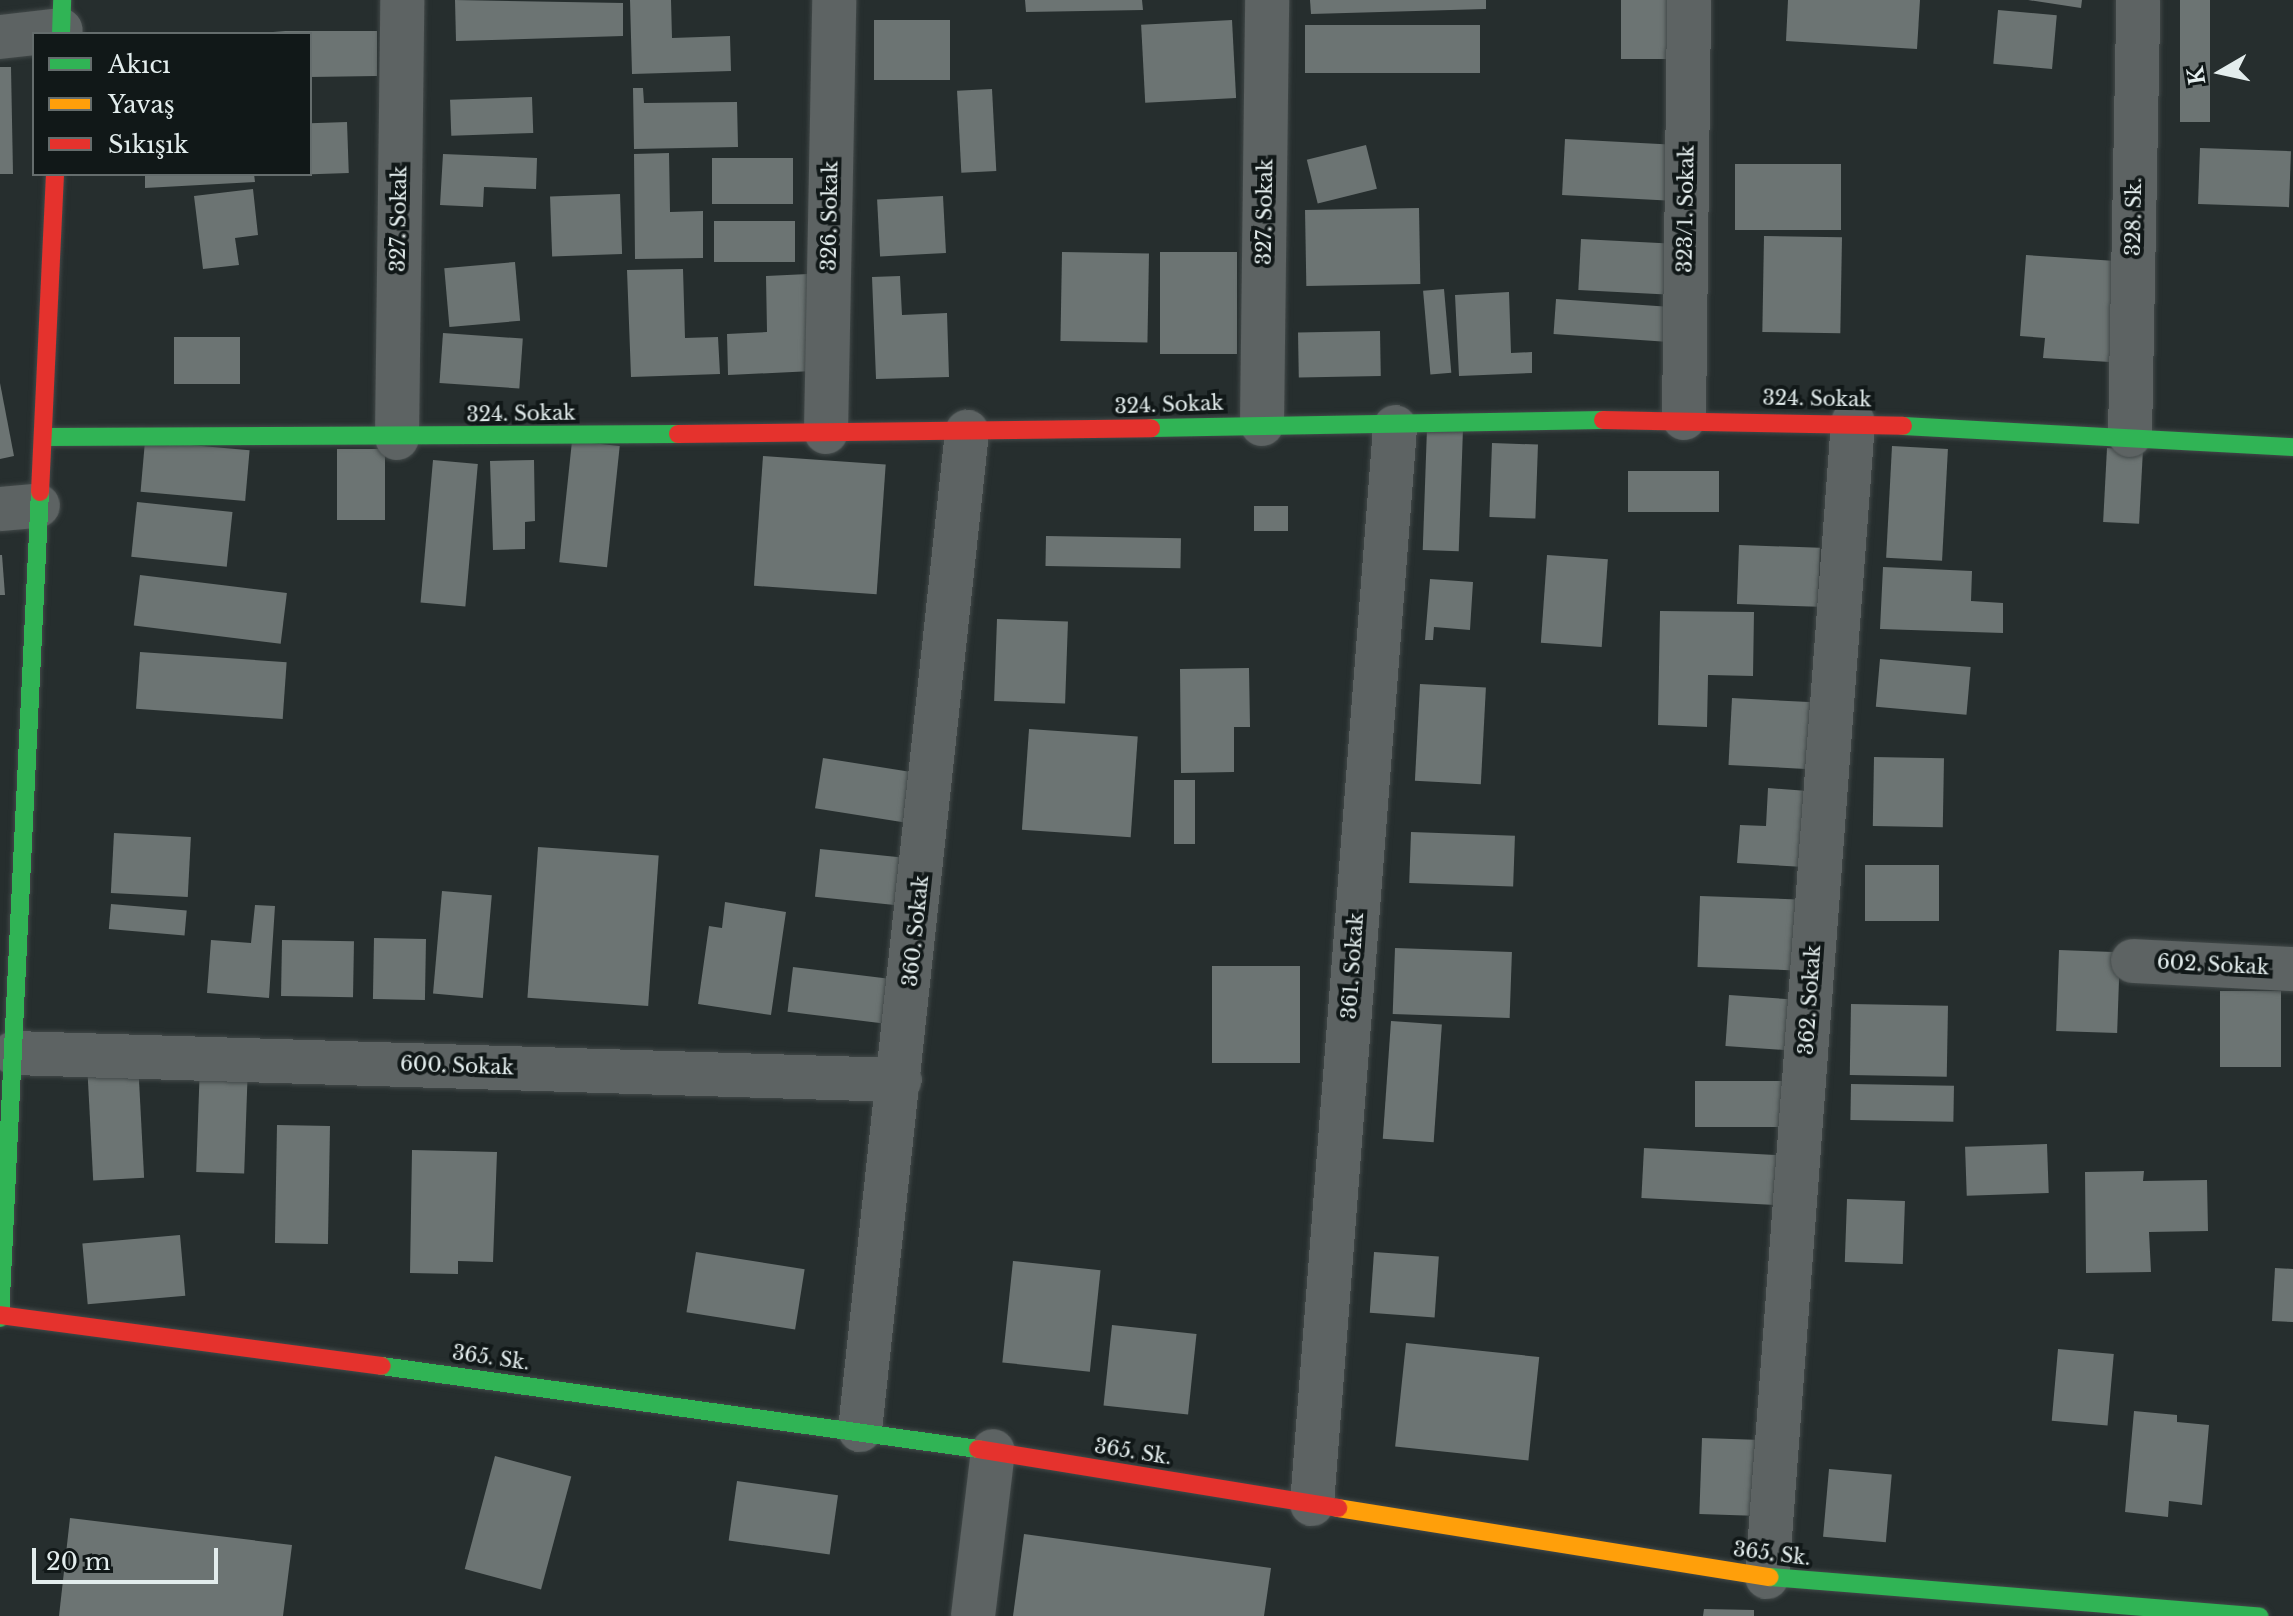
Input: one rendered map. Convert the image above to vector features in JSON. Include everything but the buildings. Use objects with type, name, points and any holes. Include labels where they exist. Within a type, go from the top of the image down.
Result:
[{"type":"street","name":"327. Sokak","points":[[397,438],[402,0]]},
{"type":"street","name":"326. Sokak","points":[[826,432],[834,0]]},
{"type":"street","name":"327. Sokak","points":[[1262,424],[1267,0]]},
{"type":"street","name":"323/1. Sokak","points":[[1684,418],[1689,0]]},
{"type":"street","name":"328. Sk.","points":[[2130,435],[2138,0]]},
{"type":"street","points":[[0,37],[61,21]]},
{"type":"street","points":[[0,1316],[5,1135],[14,1053],[19,508],[44,437],[55,176]]},
{"type":"street","name":"324. Sokak","points":[[44,437],[397,438],[967,432],[1262,424],[1395,427],[1684,418],[1853,422],[2130,435],[2293,447]]},
{"type":"street","name":"362. Sokak","points":[[1767,1577],[1853,422]]},
{"type":"street","name":"361. Sokak","points":[[1312,1504],[1395,427]]},
{"type":"street","name":"360. Sokak","points":[[860,1430],[900,1080],[967,432]]},
{"type":"street","name":"602. Sokak","points":[[2133,961],[2293,969]]},
{"type":"street","name":"600. Sokak","points":[[14,1053],[900,1080]]},
{"type":"street","name":"365. Sk.","points":[[0,1316],[860,1430],[1767,1577],[2259,1616]]},
{"type":"street","points":[[973,1616],[993,1451]]},
{"type":"traffic: fast","points":[[61,32],[62,0]]},
{"type":"traffic: fast","points":[[1151,428],[1603,420]]},
{"type":"traffic: fast","points":[[1903,426],[2293,447]]},
{"type":"traffic: fast","points":[[44,437],[678,434]]},
{"type":"traffic: fast","points":[[0,1318],[40,492]]},
{"type":"traffic: fast","points":[[382,1366],[978,1449]]},
{"type":"traffic: fast","points":[[1770,1577],[2259,1616]]},
{"type":"traffic: slow","points":[[1338,1508],[1770,1577]]},
{"type":"traffic: jam","points":[[40,492],[55,176]]},
{"type":"traffic: jam","points":[[1603,420],[1903,426]]},
{"type":"traffic: jam","points":[[678,434],[1151,428]]},
{"type":"traffic: jam","points":[[0,1315],[382,1366]]},
{"type":"traffic: jam","points":[[978,1449],[1338,1508]]}]
